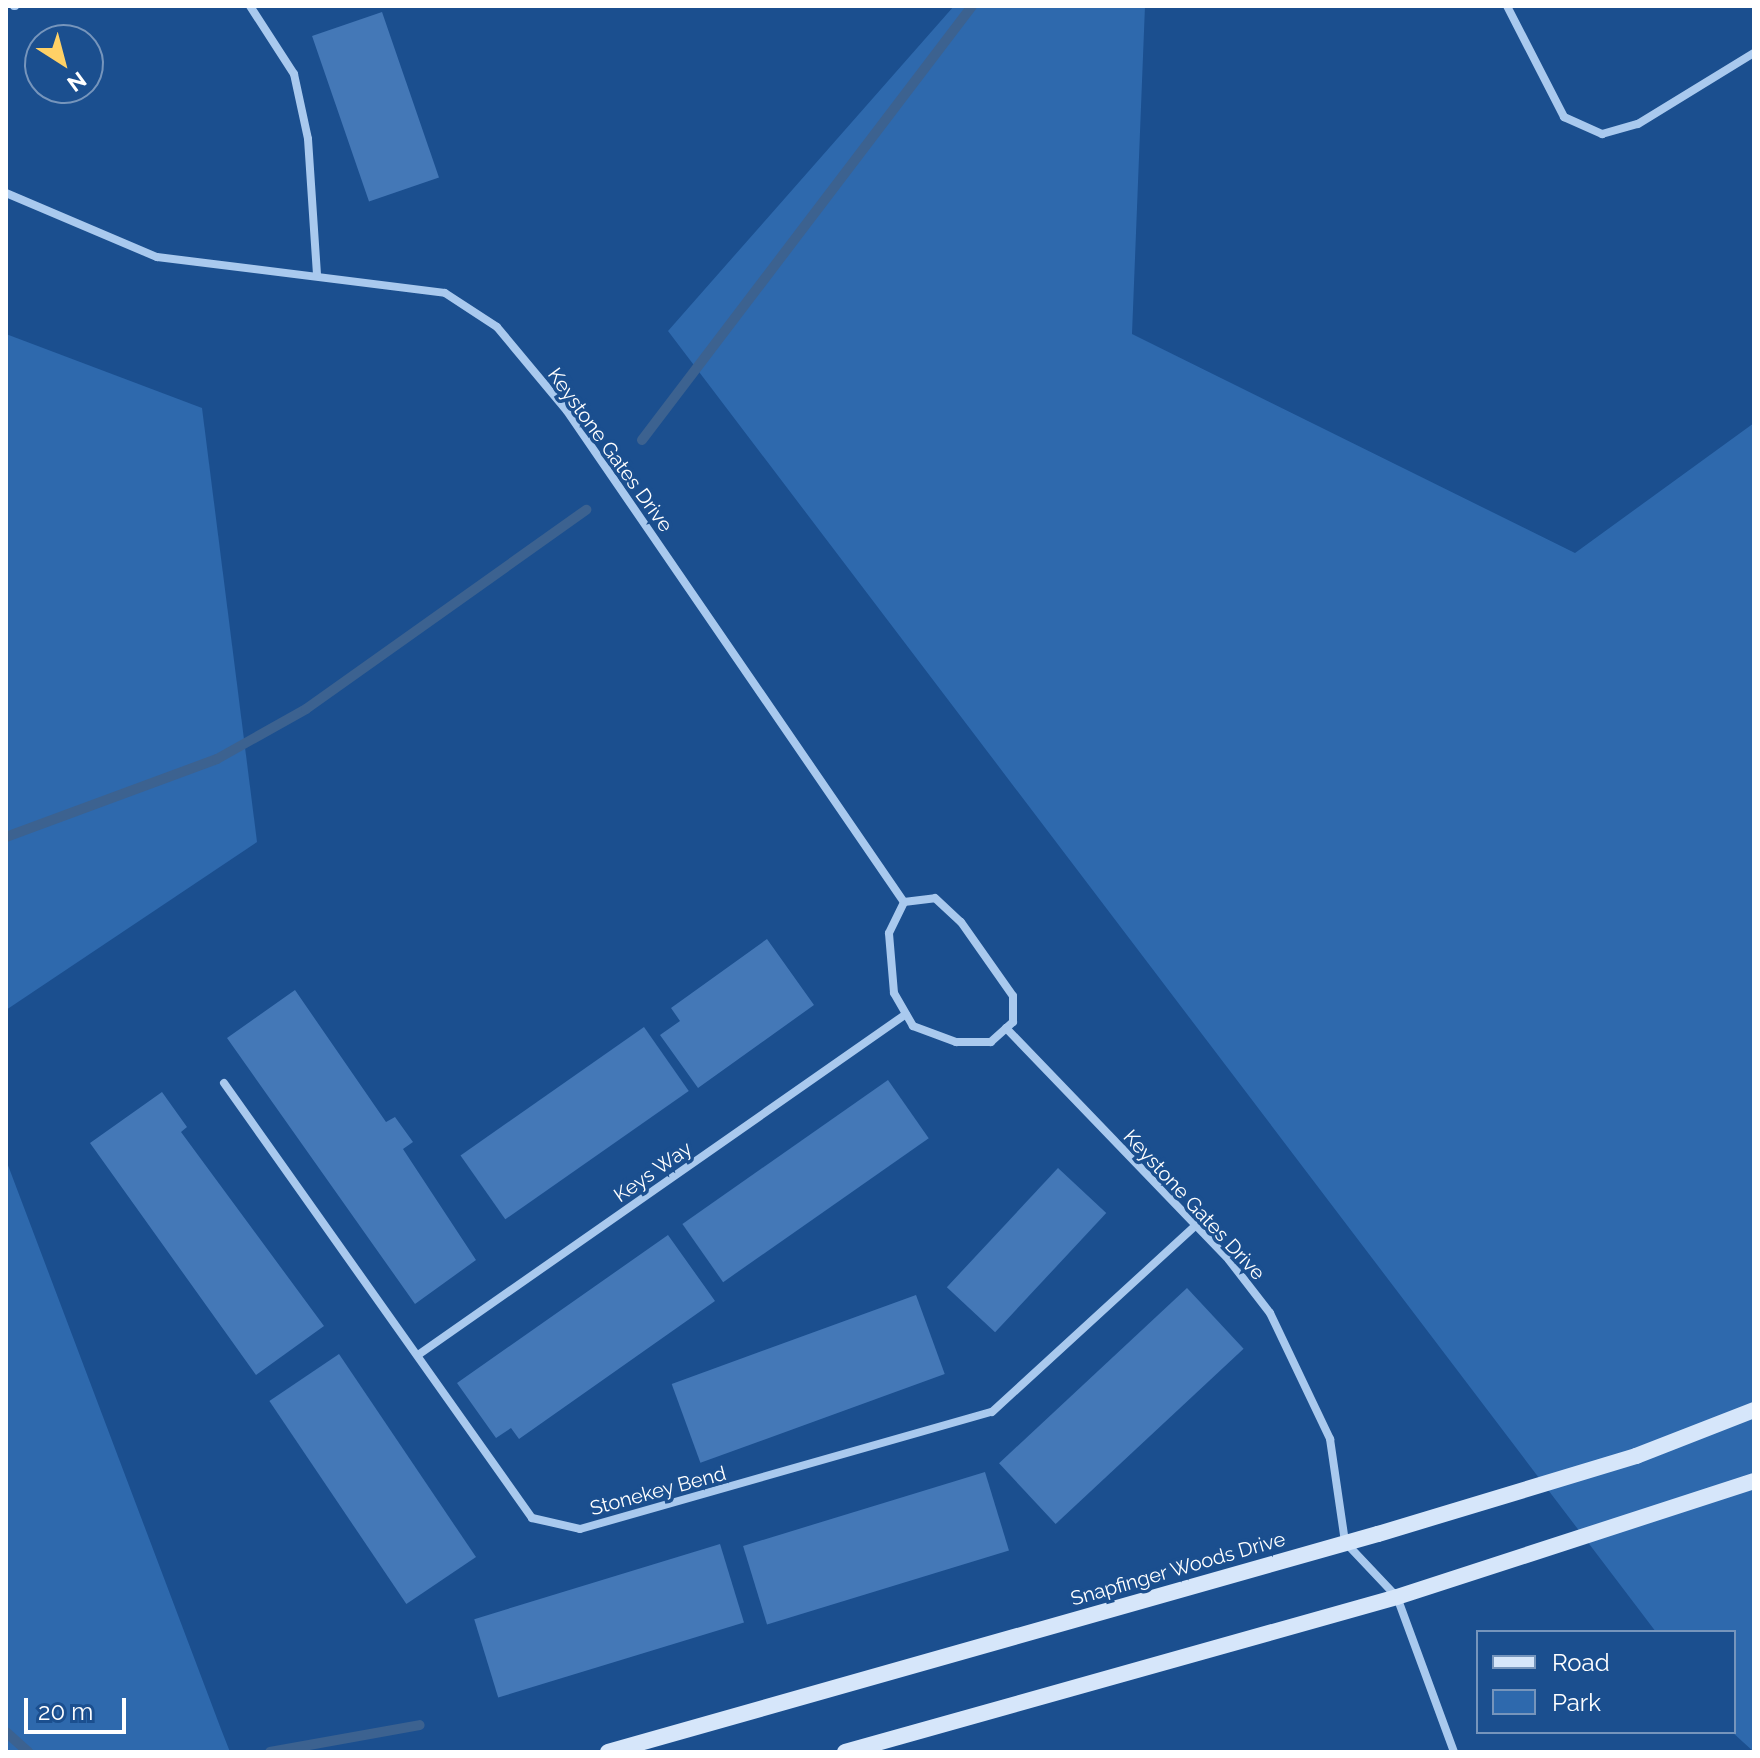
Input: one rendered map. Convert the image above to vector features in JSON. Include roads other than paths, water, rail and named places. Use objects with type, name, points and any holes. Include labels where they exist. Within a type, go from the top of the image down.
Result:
[{"type":"main road","name":"Snapfinger Woods Drive","points":[[608,1752],[1636,1456],[1754,1410]]},
{"type":"main road","points":[[845,1752],[1397,1597],[1754,1481]]},
{"type":"street","points":[[250,6],[294,74],[308,139],[317,275]]},
{"type":"street","points":[[1507,6],[1564,117],[1602,134],[1638,124],[1754,53]]},
{"type":"street","name":"Keystone Gates Drive","points":[[6,193],[157,257],[445,293],[497,327],[567,411],[904,902]]},
{"type":"street","points":[[935,898],[961,922],[1013,996],[1006,1028],[991,1042],[956,1042],[913,1026],[894,993],[889,933],[904,902],[935,898]]},
{"type":"street","name":"Keys Way","points":[[418,1355],[906,1014]]},
{"type":"street","name":"Keystone Gates Drive","points":[[1006,1028],[1195,1226],[1270,1313],[1310,1389],[1330,1439],[1345,1542]]},
{"type":"street","name":"Stonekey Bend","points":[[224,1083],[532,1518],[580,1529],[992,1412],[1195,1226]]},
{"type":"street","points":[[1345,1542],[1397,1597],[1454,1752]]},
{"type":"waterway","points":[[642,440],[972,6]]},
{"type":"waterway","points":[[6,837],[217,759],[306,709],[586,510]]},
{"type":"waterway","points":[[270,1752],[420,1725]]},
{"type":"waterway","points":[[6,1732],[28,1752]]}]
